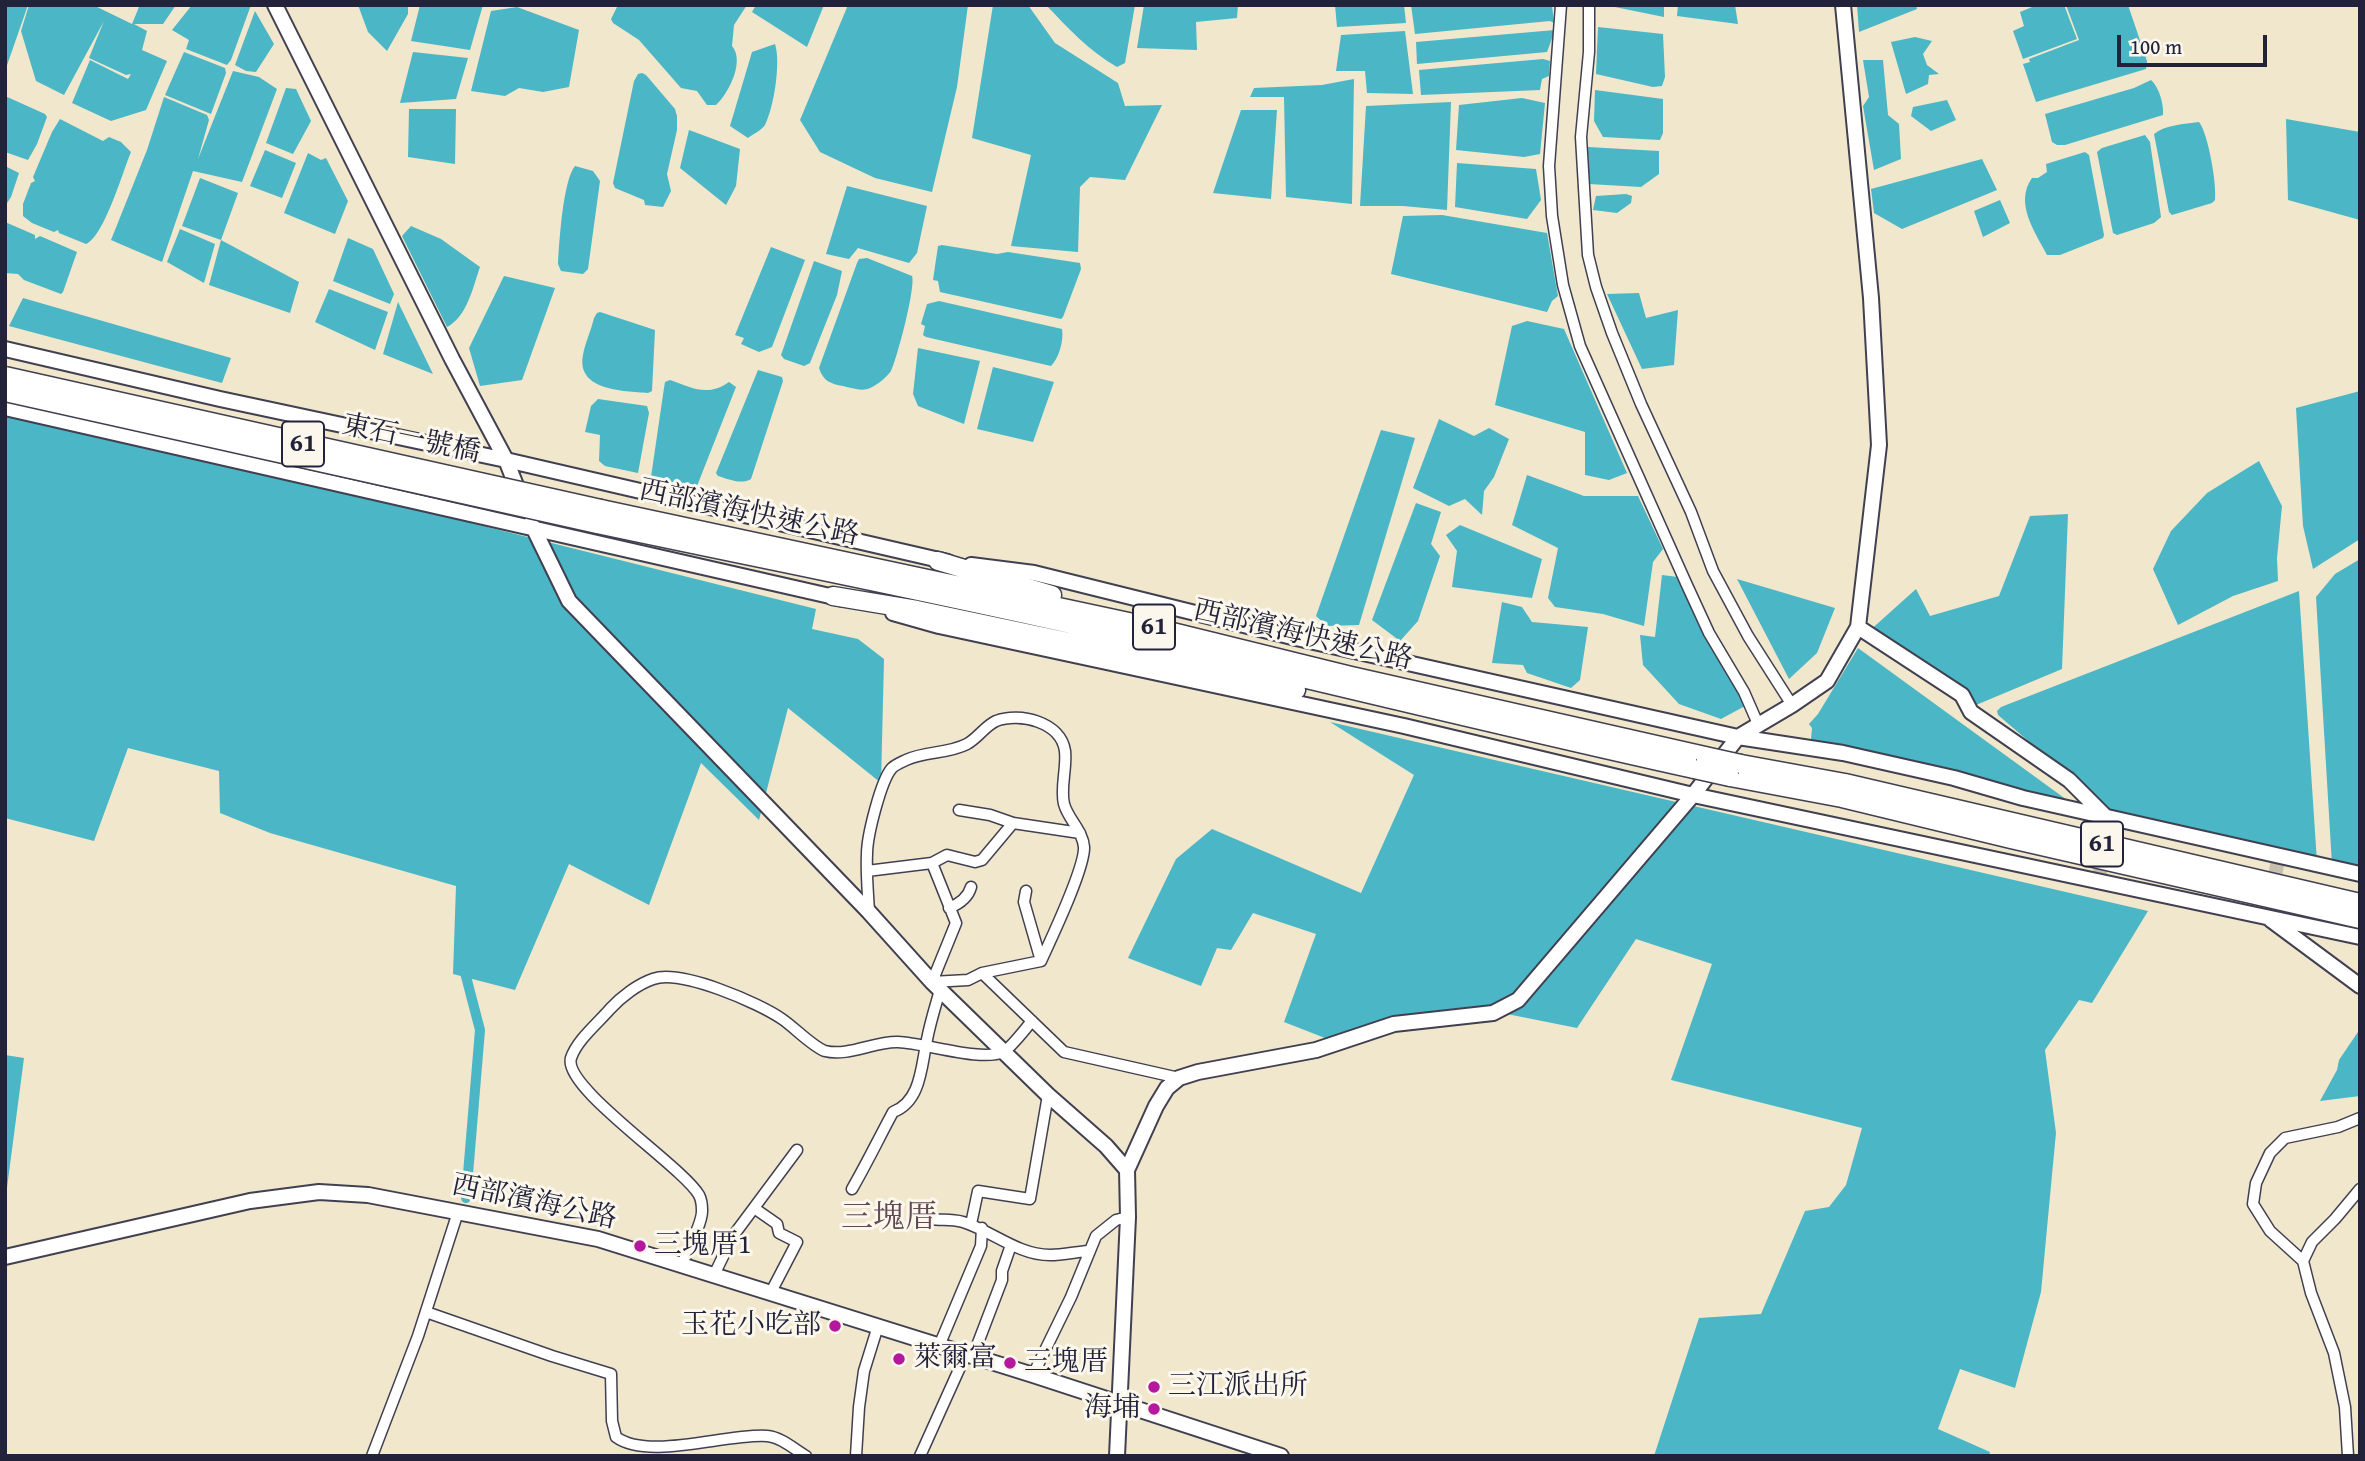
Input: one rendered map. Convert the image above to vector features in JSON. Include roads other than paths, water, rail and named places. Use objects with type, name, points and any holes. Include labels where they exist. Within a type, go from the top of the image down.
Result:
[{"type":"highway","name":"東石一號橋","points":[[5,376],[599,517]]},
{"type":"highway","name":"東石一號橋","points":[[5,392],[599,517]]},
{"type":"highway","name":"西部濱海快速公路","points":[[599,517],[1735,771]]},
{"type":"highway","points":[[938,561],[1048,594],[1345,664],[1501,718]]},
{"type":"highway","points":[[833,596],[990,625],[1430,716],[1501,718]]},
{"type":"highway","name":"61","points":[[1735,771],[1789,773],[1845,783],[2360,903]]},
{"type":"highway","name":"61","points":[[1735,771],[1800,790],[2360,919]]},
{"type":"street","points":[[275,5],[452,359],[506,460],[533,529],[569,601],[869,912],[936,986],[1048,1095],[1106,1146],[1127,1170]]},
{"type":"street","points":[[1561,5],[1549,166],[1552,216],[1563,285],[1580,346],[1675,559],[1709,632],[1760,723]]},
{"type":"street","points":[[1589,5],[1589,51],[1581,137],[1588,255],[1596,287],[1626,368],[1691,512],[1713,571],[1788,708]]},
{"type":"street","points":[[982,973],[1064,1052],[1179,1078],[1315,1050],[1394,1024],[1493,1013],[1518,1000],[1693,795],[1738,737],[1827,681],[1858,627],[1879,445],[1871,298],[1843,5]]},
{"type":"street","points":[[5,349],[220,399],[506,460],[938,561],[1034,573],[1296,638],[1738,737],[1831,751],[1954,778],[2023,798],[2360,874]]},
{"type":"street","points":[[5,408],[833,596],[939,626],[1404,726],[1693,795],[2360,937]]},
{"type":"street","points":[[1858,627],[1962,695],[1971,712],[2069,780],[2106,817]]},
{"type":"street","points":[[869,912],[867,850],[881,791],[893,768],[913,757],[950,750],[968,743],[994,722],[1007,718],[1026,718],[1045,725],[1060,737],[1065,749],[1064,804],[1080,832],[1084,846],[1081,865],[1041,961]]},
{"type":"street","points":[[959,810],[990,815],[1013,823],[1080,832]]},
{"type":"street","points":[[867,870],[932,863],[947,855],[975,862],[982,860],[1013,823]]},
{"type":"street","points":[[852,1189],[893,1112],[902,1108],[922,1075],[936,986],[956,923],[932,863]]},
{"type":"street","points":[[949,908],[959,904],[971,887]]},
{"type":"street","points":[[1026,891],[1024,902],[1041,961]]},
{"type":"street","points":[[2267,917],[2360,986]]},
{"type":"street","points":[[936,986],[1041,961]]},
{"type":"street","points":[[682,1264],[703,1214],[700,1196],[670,1164],[593,1099],[571,1067],[571,1059],[584,1039],[617,1001],[655,978],[682,978],[731,995],[778,1017],[824,1051],[895,1042],[926,1044],[980,1055],[1004,1052],[1032,1021]]},
{"type":"street","points":[[1117,1456],[1128,1217],[1127,1170],[1156,1106],[1167,1088],[1179,1078]]},
{"type":"street","points":[[971,1224],[978,1191],[1030,1199],[1048,1095]]},
{"type":"street","points":[[2348,1456],[2345,1407],[2334,1353],[2311,1293],[2303,1261],[2270,1231],[2253,1204],[2256,1183],[2270,1153],[2285,1138],[2338,1127],[2360,1118]]},
{"type":"street","points":[[714,1275],[733,1236],[797,1150]]},
{"type":"street","points":[[2303,1261],[2312,1242],[2360,1189]]},
{"type":"street","name":"西部濱海公路","points":[[5,1257],[250,1201],[319,1192],[368,1195],[598,1239],[1282,1456]]},
{"type":"street","points":[[754,1208],[777,1224],[779,1233],[797,1242],[771,1293]]},
{"type":"street","points":[[372,1456],[426,1312],[458,1212]]},
{"type":"street","points":[[915,1213],[928,1220],[957,1220],[971,1224],[1011,1245],[1049,1255],[1088,1251]]},
{"type":"street","points":[[1033,1375],[1071,1297],[1096,1236],[1116,1220],[1128,1217]]},
{"type":"street","points":[[939,1346],[981,1246],[982,1228]]},
{"type":"street","points":[[920,1456],[1002,1280],[1002,1271],[1011,1245]]},
{"type":"street","points":[[426,1312],[611,1374],[612,1421],[616,1437],[622,1442],[653,1447],[768,1436],[806,1456]]},
{"type":"street","points":[[856,1456],[864,1371],[878,1326]]},
{"type":"water","points":[[5,5],[28,5],[5,71]]},
{"type":"water","points":[[29,5],[93,5],[132,24],[139,7],[135,5],[176,5],[163,24],[134,24],[147,31],[142,50],[167,61],[146,110],[111,121],[72,103],[90,60],[128,79],[131,74],[126,75],[89,58],[104,21],[64,95],[36,81],[21,31]]},
{"type":"water","points":[[192,5],[251,5],[227,65],[186,49],[189,40],[172,30]]},
{"type":"water","points":[[358,5],[408,5],[408,14],[387,51],[368,32]]},
{"type":"water","points":[[420,5],[483,5],[470,50],[411,41]]},
{"type":"water","points":[[618,5],[747,5],[734,25],[732,46],[737,60],[734,77],[716,105],[707,105],[697,91],[681,88],[639,40],[613,23],[611,19]]},
{"type":"water","points":[[756,5],[824,5],[807,47],[752,12]]},
{"type":"water","points":[[848,5],[968,5],[957,87],[932,192],[875,178],[820,152],[800,120]]},
{"type":"water","points":[[993,5],[1028,5],[1055,43],[1118,83],[1125,106],[1162,105],[1125,180],[1090,177],[1080,187],[1078,252],[1011,246],[1031,155],[972,138]]},
{"type":"water","points":[[1046,5],[1135,5],[1125,63],[1117,67],[1097,54]]},
{"type":"water","points":[[1144,5],[1238,5],[1237,18],[1196,22],[1197,50],[1137,48]]},
{"type":"water","points":[[1335,5],[1404,5],[1406,23],[1337,27]]},
{"type":"water","points":[[1411,5],[1552,5],[1554,23],[1550,21],[1415,34]]},
{"type":"water","points":[[1605,5],[1664,5],[1664,17]]},
{"type":"water","points":[[1678,5],[1735,5],[1738,24],[1677,16]]},
{"type":"water","points":[[1857,5],[1916,5],[1917,9],[1859,32]]},
{"type":"water","points":[[2037,5],[2064,5],[2077,39],[2023,59],[2013,31],[2024,26],[2020,12]]},
{"type":"water","points":[[2066,5],[2128,5],[2147,61],[2146,69],[2036,102],[2023,64],[2030,62],[2029,59],[2079,40]]},
{"type":"water","points":[[517,7],[579,30],[569,87],[543,92],[519,88],[505,96],[471,91],[491,11]]},
{"type":"water","points":[[255,11],[274,44],[256,72],[246,71],[235,65]]},
{"type":"water","points":[[1598,27],[1663,34],[1665,77],[1662,86],[1653,87],[1596,74]]},
{"type":"water","points":[[1555,30],[1547,52],[1417,64],[1416,42]]},
{"type":"water","points":[[1405,31],[1413,94],[1367,93],[1365,71],[1336,71],[1341,35]]},
{"type":"water","points":[[1915,37],[1932,41],[1923,54],[1927,65],[1939,74],[1929,75],[1928,84],[1906,94],[1891,42]]},
{"type":"water","points":[[775,44],[777,73],[771,107],[765,125],[748,138],[730,126],[752,52]]},
{"type":"water","points":[[184,52],[225,68],[226,73],[211,114],[165,95]]},
{"type":"water","points":[[413,52],[468,58],[456,99],[400,103]]},
{"type":"water","points":[[1543,59],[1550,61],[1549,76],[1542,79],[1540,90],[1421,95],[1419,70]]},
{"type":"water","points":[[1863,60],[1883,60],[1888,115],[1899,124],[1901,159],[1874,170],[1863,106],[1869,97]]},
{"type":"water","points":[[233,71],[259,77],[277,89],[242,182],[193,171],[162,262],[111,240],[147,150],[164,97],[207,115],[209,120],[198,159]]},
{"type":"water","points":[[642,73],[675,109],[677,116],[677,130],[667,174],[671,191],[663,207],[645,205],[644,200],[615,188],[613,183],[634,81],[638,74]]},
{"type":"water","points":[[1354,79],[1352,204],[1286,197],[1284,97],[1250,97],[1254,88],[1322,85]]},
{"type":"water","points":[[2151,80],[2160,96],[2163,115],[2065,145],[2052,142],[2045,114],[2134,88]]},
{"type":"water","points":[[286,88],[296,89],[311,121],[293,154],[266,143]]},
{"type":"water","points":[[1595,90],[1663,99],[1663,133],[1660,140],[1603,137],[1594,121]]},
{"type":"water","points":[[5,96],[47,117],[28,160],[5,152]]},
{"type":"water","points":[[1522,98],[1545,103],[1540,154],[1524,157],[1456,150],[1459,105]]},
{"type":"water","points":[[1947,100],[1956,120],[1931,131],[1911,116],[1913,107]]},
{"type":"water","points":[[1451,102],[1447,210],[1360,206],[1366,106]]},
{"type":"water","points":[[409,109],[456,109],[455,164],[408,157]]},
{"type":"water","points":[[1241,110],[1277,110],[1271,199],[1213,193]]},
{"type":"water","points":[[60,119],[103,141],[109,137],[121,142],[131,152],[106,217],[93,239],[86,244],[59,233],[58,230],[54,232],[32,223],[23,216],[23,204],[31,183],[35,181],[33,177]]},
{"type":"water","points":[[2286,119],[2360,132],[2360,220],[2288,200]]},
{"type":"water","points":[[2199,122],[2211,159],[2215,200],[2172,215],[2169,212],[2154,134],[2169,127]]},
{"type":"water","points":[[689,130],[740,149],[736,186],[726,205],[680,168]]},
{"type":"water","points":[[2145,135],[2150,142],[2161,217],[2154,223],[2117,235],[2113,233],[2097,152],[2102,148]]},
{"type":"water","points":[[1588,147],[1659,151],[1659,174],[1641,187],[1589,184]]},
{"type":"water","points":[[265,150],[296,163],[282,198],[250,186]]},
{"type":"water","points":[[2085,152],[2089,155],[2103,238],[2060,255],[2047,255],[2028,217],[2025,197],[2027,188],[2032,178],[2038,178],[2047,172],[2046,164]]},
{"type":"water","points":[[308,153],[321,160],[326,158],[348,201],[335,234],[284,213]]},
{"type":"water","points":[[1982,159],[1997,190],[1902,229],[1874,213],[1871,189]]},
{"type":"water","points":[[1457,163],[1536,169],[1541,200],[1527,219],[1455,207]]},
{"type":"water","points":[[5,166],[19,173],[5,206]]},
{"type":"water","points":[[575,166],[593,171],[600,181],[588,269],[583,274],[561,271],[558,264],[567,184]]},
{"type":"water","points":[[200,178],[238,193],[221,240],[182,226]]},
{"type":"water","points":[[847,186],[927,206],[917,253],[909,263],[858,248],[849,259],[826,254]]},
{"type":"water","points":[[1596,196],[1632,196],[1631,203],[1617,213],[1593,210]]},
{"type":"water","points":[[2000,200],[2010,223],[1983,237],[1974,211]]},
{"type":"water","points":[[1442,215],[1547,233],[1558,296],[1552,301],[1547,312],[1391,274],[1403,216]]},
{"type":"water","points":[[5,222],[35,235],[35,239],[40,236],[77,252],[61,294],[24,280],[18,274],[5,273]]},
{"type":"water","points":[[411,226],[441,239],[480,267],[464,309],[447,327],[402,236]]},
{"type":"water","points":[[180,229],[215,244],[204,283],[167,262]]},
{"type":"water","points":[[348,238],[373,249],[394,294],[390,304],[333,281]]},
{"type":"water","points":[[221,240],[299,282],[290,313],[209,285]]},
{"type":"water","points":[[938,246],[1080,263],[1081,269],[1061,319],[940,292],[938,281],[933,280]]},
{"type":"water","points":[[771,247],[805,260],[772,347],[759,352],[741,344],[744,338],[735,335]]},
{"type":"water","points":[[867,258],[912,276],[912,283],[905,323],[891,371],[876,385],[860,390],[831,383],[825,379],[819,368],[857,263],[859,259]]},
{"type":"water","points":[[814,261],[842,271],[837,295],[810,363],[804,366],[784,359],[781,355]]},
{"type":"water","points":[[504,276],[555,288],[522,380],[480,386],[469,348]]},
{"type":"water","points":[[329,289],[388,312],[375,350],[315,322]]},
{"type":"water","points":[[1639,293],[1646,318],[1678,310],[1674,365],[1642,369],[1607,294]]},
{"type":"water","points":[[23,298],[231,358],[222,383],[9,326]]},
{"type":"water","points":[[939,301],[1062,329],[1062,343],[1056,358],[1051,366],[926,337],[923,335],[925,326],[921,324],[927,304]]},
{"type":"water","points":[[398,302],[433,374],[383,354]]},
{"type":"water","points":[[600,312],[655,330],[652,391],[648,393],[615,390],[594,382],[587,376],[583,367],[584,350],[594,318]]},
{"type":"water","points":[[1527,321],[1564,329],[1627,473],[1609,480],[1585,475],[1585,432],[1495,405],[1512,326]]},
{"type":"water","points":[[918,348],[980,361],[964,424],[918,406],[913,394]]},
{"type":"water","points":[[993,367],[1054,382],[1033,442],[977,429]]},
{"type":"water","points":[[758,370],[782,377],[783,381],[751,479],[734,481],[716,473]]},
{"type":"water","points":[[670,380],[700,390],[714,389],[729,382],[736,387],[697,486],[693,488],[651,477],[665,382]]},
{"type":"water","points":[[2360,391],[2360,539],[2313,569],[2303,526],[2296,408]]},
{"type":"water","points":[[598,399],[647,406],[649,413],[638,473],[605,466],[599,461],[600,435],[585,432],[591,406]]},
{"type":"water","points":[[5,415],[291,478],[816,609],[812,629],[858,639],[884,659],[881,783],[788,708],[759,820],[701,763],[649,905],[569,864],[515,990],[453,974],[456,886],[270,833],[220,813],[219,771],[128,748],[94,841],[5,818]]},
{"type":"water","points":[[1439,419],[1474,436],[1489,428],[1509,439],[1494,477],[1484,491],[1482,515],[1465,499],[1449,506],[1413,488]]},
{"type":"water","points":[[1381,430],[1415,438],[1359,625],[1327,626],[1316,616]]},
{"type":"water","points":[[2259,461],[2282,506],[2277,558],[2278,581],[2233,596],[2178,625],[2153,569],[2171,531],[2207,493]]},
{"type":"water","points":[[1527,475],[1584,496],[1638,496],[1663,549],[1653,562],[1644,626],[1603,614],[1555,607],[1548,598],[1558,548],[1512,525]]},
{"type":"water","points":[[1416,503],[1441,512],[1431,544],[1440,556],[1418,621],[1400,641],[1372,620]]},
{"type":"water","points":[[2068,514],[2062,669],[1976,705],[1963,703],[1867,633],[1916,589],[1930,616],[1999,596],[2030,516]]},
{"type":"water","points":[[1460,525],[1542,559],[1532,598],[1452,587],[1457,551],[1446,535]]},
{"type":"water","points":[[2360,559],[2360,871],[2332,865],[2316,597],[2335,574]]},
{"type":"water","points":[[1662,575],[1678,577],[1745,706],[1721,719],[1679,704],[1643,665],[1640,635],[1655,637]]},
{"type":"water","points":[[1737,579],[1835,608],[1817,653],[1789,679]]},
{"type":"water","points":[[2299,591],[2317,862],[2116,816],[1998,715],[1997,711],[2001,707]]},
{"type":"water","points":[[1502,602],[1522,607],[1532,622],[1588,627],[1580,680],[1571,688],[1527,673],[1523,665],[1492,663]]},
{"type":"water","points":[[1858,648],[2078,808],[1817,749],[1811,739],[1812,728],[1809,724],[1818,714]]},
{"type":"water","points":[[1330,722],[2148,911],[2092,1003],[2079,1000],[2045,1050],[2056,1133],[2041,1292],[2015,1388],[1960,1369],[1938,1429],[1990,1452],[1989,1456],[1654,1456],[1699,1318],[1761,1314],[1805,1211],[1829,1207],[1846,1185],[1862,1128],[1671,1080],[1712,964],[1636,939],[1577,1028],[1487,1010],[1325,1038],[1284,1022],[1316,934],[1253,913],[1231,950],[1217,948],[1201,986],[1128,958],[1176,859],[1212,829],[1361,893],[1414,775]]},
{"type":"water","points":[[2360,1029],[2360,1096],[2320,1101],[2337,1070],[2339,1060]]},
{"type":"water","points":[[5,1055],[24,1058],[5,1203]]},
{"type":"waterway","points":[[463,965],[480,1030],[466,1198]]},
{"type":"tunnel","points":[[2099,882],[2106,817]]},
{"type":"tunnel","points":[[2267,917],[2279,855]]},
{"type":"place","name":"三塊厝1","points":[[640,1246]]},
{"type":"place","name":"玉花小吃部","points":[[835,1326]]},
{"type":"place","name":"萊爾富","points":[[899,1359]]},
{"type":"place","name":"三塊厝","points":[[1010,1363]]},
{"type":"place","name":"三江派出所","points":[[1154,1387]]},
{"type":"place","name":"海埔","points":[[1154,1409]]},
{"type":"district","name":"三塊厝","points":[[889,1219]]}]
